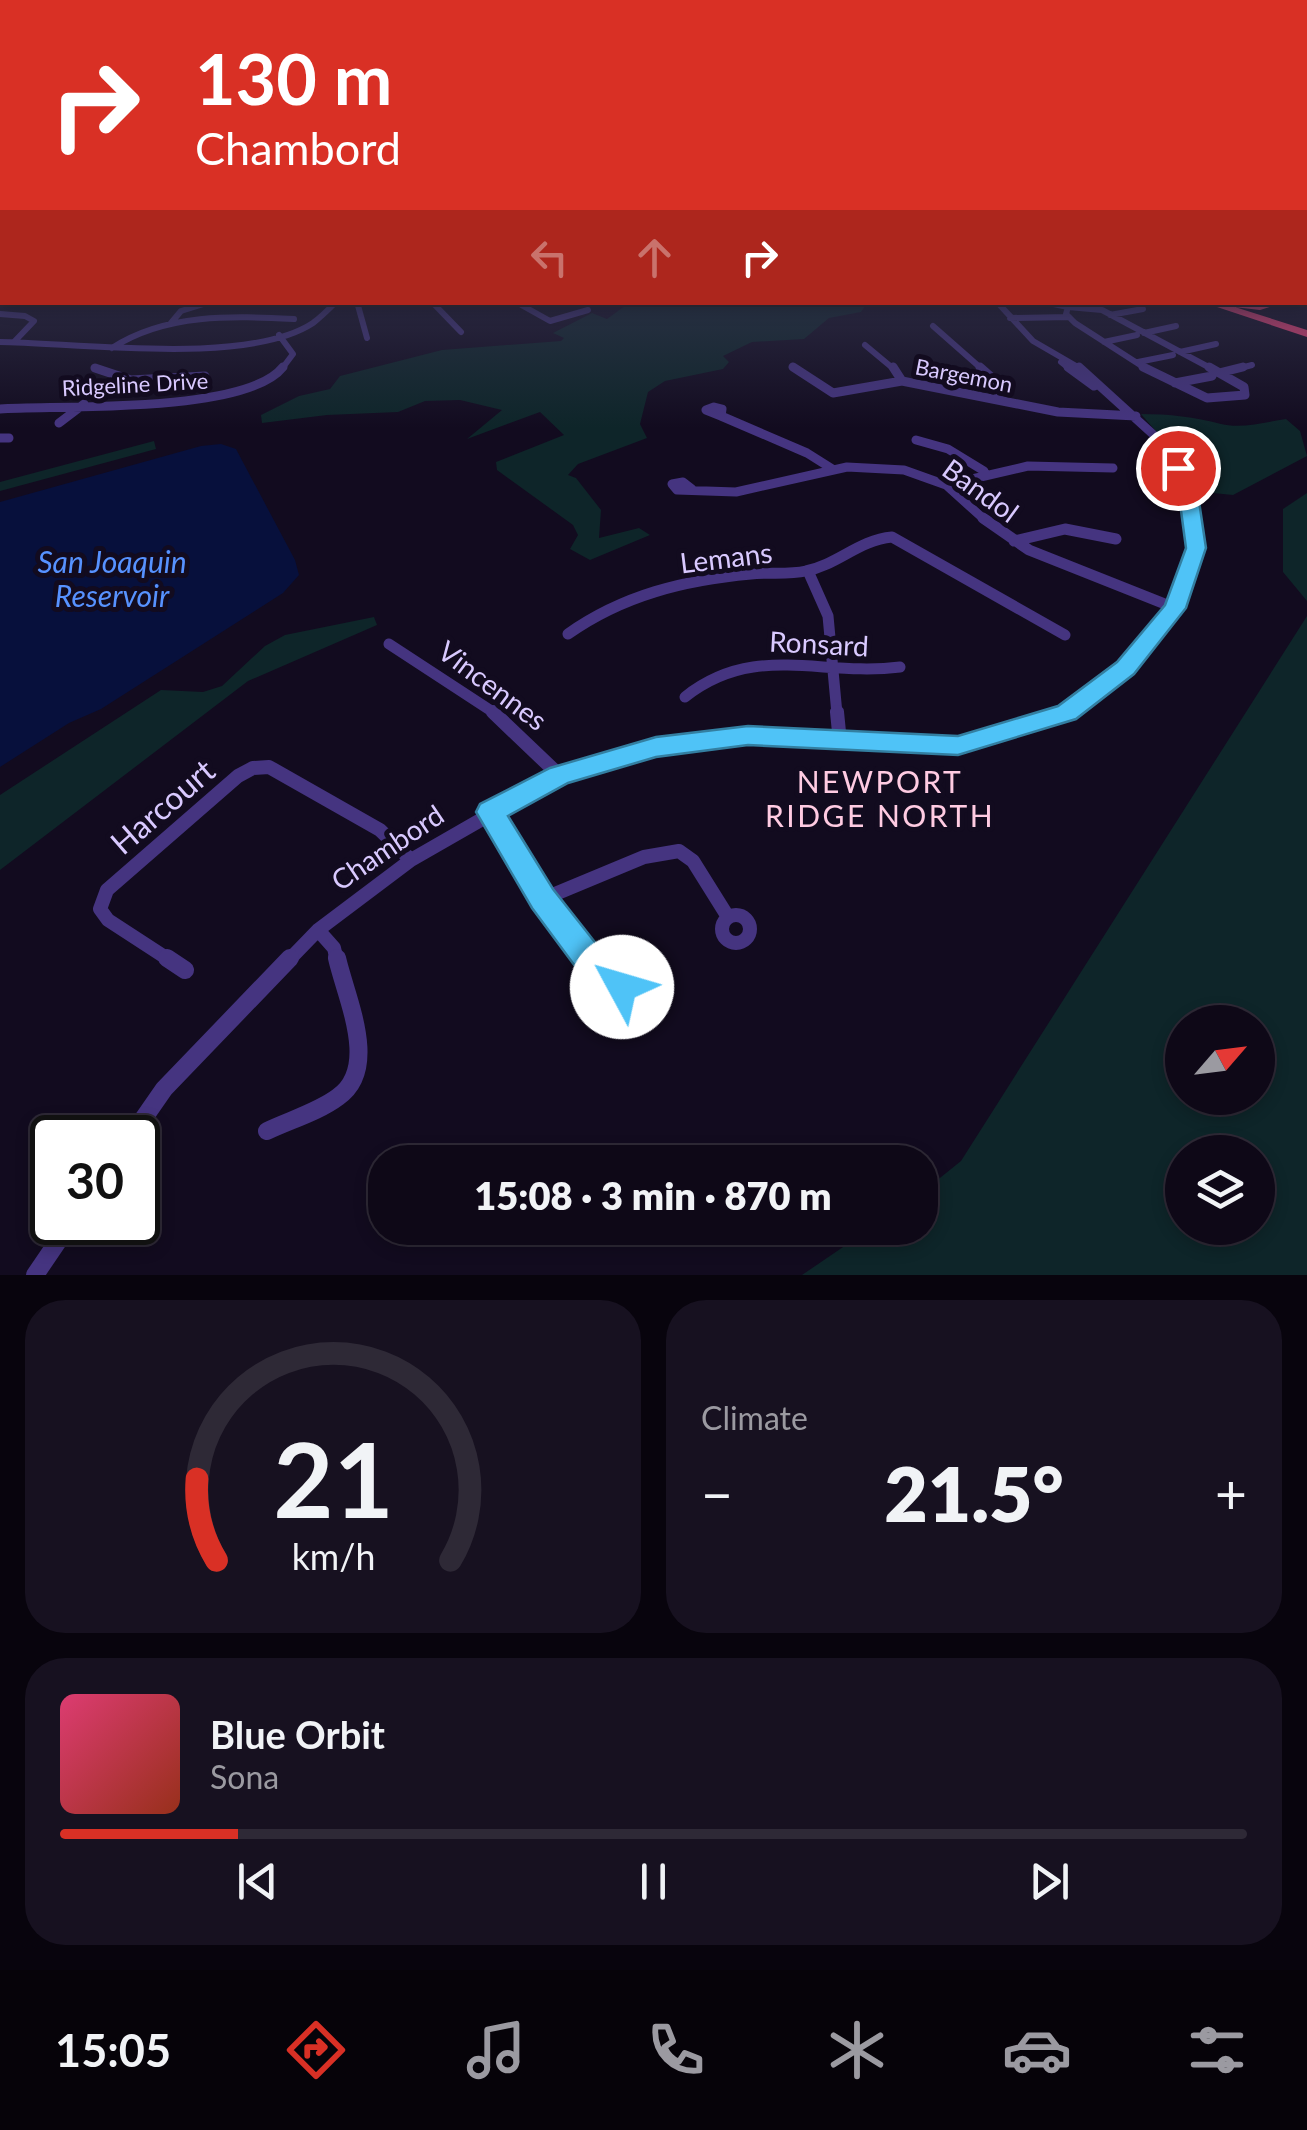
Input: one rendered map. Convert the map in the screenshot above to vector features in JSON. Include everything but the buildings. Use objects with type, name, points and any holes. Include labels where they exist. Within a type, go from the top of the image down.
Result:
[{"type":"highway","points":[[1230,310],[1307,334]]},
{"type":"street","points":[[170,323],[187,310]]},
{"type":"street","points":[[0,342],[112,348],[216,345],[280,335],[314,322],[328,310]]},
{"type":"street","points":[[359,310],[367,338]]},
{"type":"street","points":[[439,310],[461,332]]},
{"type":"street","points":[[529,310],[548,321],[587,310]]},
{"type":"street","name":"Chambord","points":[[146,1115],[164,1088],[318,930],[411,860],[560,775],[656,747],[703,739],[748,736],[958,746],[1067,713],[1125,668],[1175,608],[1196,548],[1188,488],[1167,447],[1137,416],[1090,374],[1061,362],[1003,310]]},
{"type":"street","points":[[1068,310],[1070,319]]},
{"type":"street","points":[[1012,321],[1070,319],[1204,398],[1240,398],[1245,394],[1244,387],[1100,310]]},
{"type":"street","points":[[1110,314],[1140,310]]},
{"type":"street","points":[[0,314],[25,316],[34,321],[14,342]]},
{"type":"street","points":[[112,348],[136,331],[170,323],[242,317],[294,319]]},
{"type":"street","points":[[932,326],[997,382],[999,399]]},
{"type":"street","points":[[1104,342],[1176,326]]},
{"type":"street","name":"Ridgeline Drive","points":[[0,409],[218,398],[267,381],[292,359],[292,349],[280,335]]},
{"type":"street","points":[[1138,362],[1216,344]]},
{"type":"street","points":[[865,345],[891,364],[902,381]]},
{"type":"street","name":"Chambord","points":[[1061,362],[1060,366],[1107,392]]},
{"type":"street","points":[[1175,383],[1252,365]]},
{"type":"street","name":"Bargemon","points":[[794,366],[833,393],[902,381],[1077,414],[1137,416]]},
{"type":"street","points":[[96,368],[121,378],[205,376]]},
{"type":"street","points":[[1079,376],[1090,374]]},
{"type":"street","points":[[148,402],[165,379]]},
{"type":"street","points":[[59,423],[84,404]]},
{"type":"street","points":[[722,416],[753,435],[810,453],[834,470]]},
{"type":"street","points":[[916,440],[948,448],[984,472]]},
{"type":"street","points":[[946,485],[984,472],[1048,465],[1113,468]]},
{"type":"street","name":"Bandol","points":[[692,490],[736,492],[834,470],[888,467],[946,485],[1014,541],[1055,563],[1175,608]]},
{"type":"street","points":[[1014,541],[1063,528],[1100,532],[1116,540]]},
{"type":"street","name":"Lemans","points":[[568,634],[612,606],[676,585],[715,577],[808,571],[874,537],[892,538],[1065,635]]},
{"type":"street","points":[[808,571],[828,616],[840,742]]},
{"type":"street","name":"Vincennes","points":[[388,644],[480,700],[536,747],[560,775]]},
{"type":"street","name":"Ronsard","points":[[685,697],[714,673],[740,666],[761,664],[855,673],[900,666]]},
{"type":"street","name":"Harcourt","points":[[185,970],[108,920],[100,909],[108,890],[238,776],[253,768],[269,767],[380,830],[411,860]]},
{"type":"street","points":[[490,812],[542,898],[597,970]]},
{"type":"street","points":[[542,898],[644,856],[678,851],[693,861],[728,917]]},
{"type":"street","points":[[268,1131],[339,1097],[356,1078],[360,1054],[334,948],[318,930]]},
{"type":"street","points":[[35,1275],[55,1245]]},
{"type":"green space","points":[[620,310],[863,310],[829,318],[804,339],[752,342],[723,356],[729,362],[723,369],[665,381],[648,392],[640,424],[647,438],[578,464],[568,475],[576,478],[601,510],[599,538],[639,528],[650,535],[590,560],[570,549],[578,535],[573,525],[497,470],[496,462],[564,435],[540,412],[467,439],[502,410],[460,400],[425,401],[398,412],[262,423],[261,415],[299,396],[330,389],[340,376],[442,350],[561,341],[564,338],[553,333],[592,313],[607,319]]},
{"type":"green space","points":[[1141,414],[1182,416],[1237,426],[1286,419],[1300,431],[1307,456],[1233,495],[1193,491],[1174,452]]},
{"type":"green space","points":[[154,441],[156,449],[0,491],[0,482]]},
{"type":"green space","points":[[1307,493],[1307,601],[1283,572],[1283,509]]},
{"type":"green space","points":[[1307,616],[1307,1275],[802,1275],[846,1245],[938,1245],[938,1180],[961,1161]]},
{"type":"green space","points":[[374,617],[377,625],[248,681],[0,870],[0,795],[161,690],[203,692],[222,686],[265,646],[285,635]]},
{"type":"water","name":"San Joaquin Reservoir","points":[[221,444],[236,449],[295,560],[299,575],[283,593],[101,709],[69,723],[0,767],[0,502],[201,446]]},
{"type":"district","name":"NEWPORT RIDGE NORTH","points":[[880,798]]},
{"type":"route","points":[[622,987],[616,970],[597,970],[542,898],[490,812],[560,775],[656,747],[748,736],[958,746],[1067,713],[1125,668],[1175,608],[1196,548],[1188,488],[1178,468]]}]
